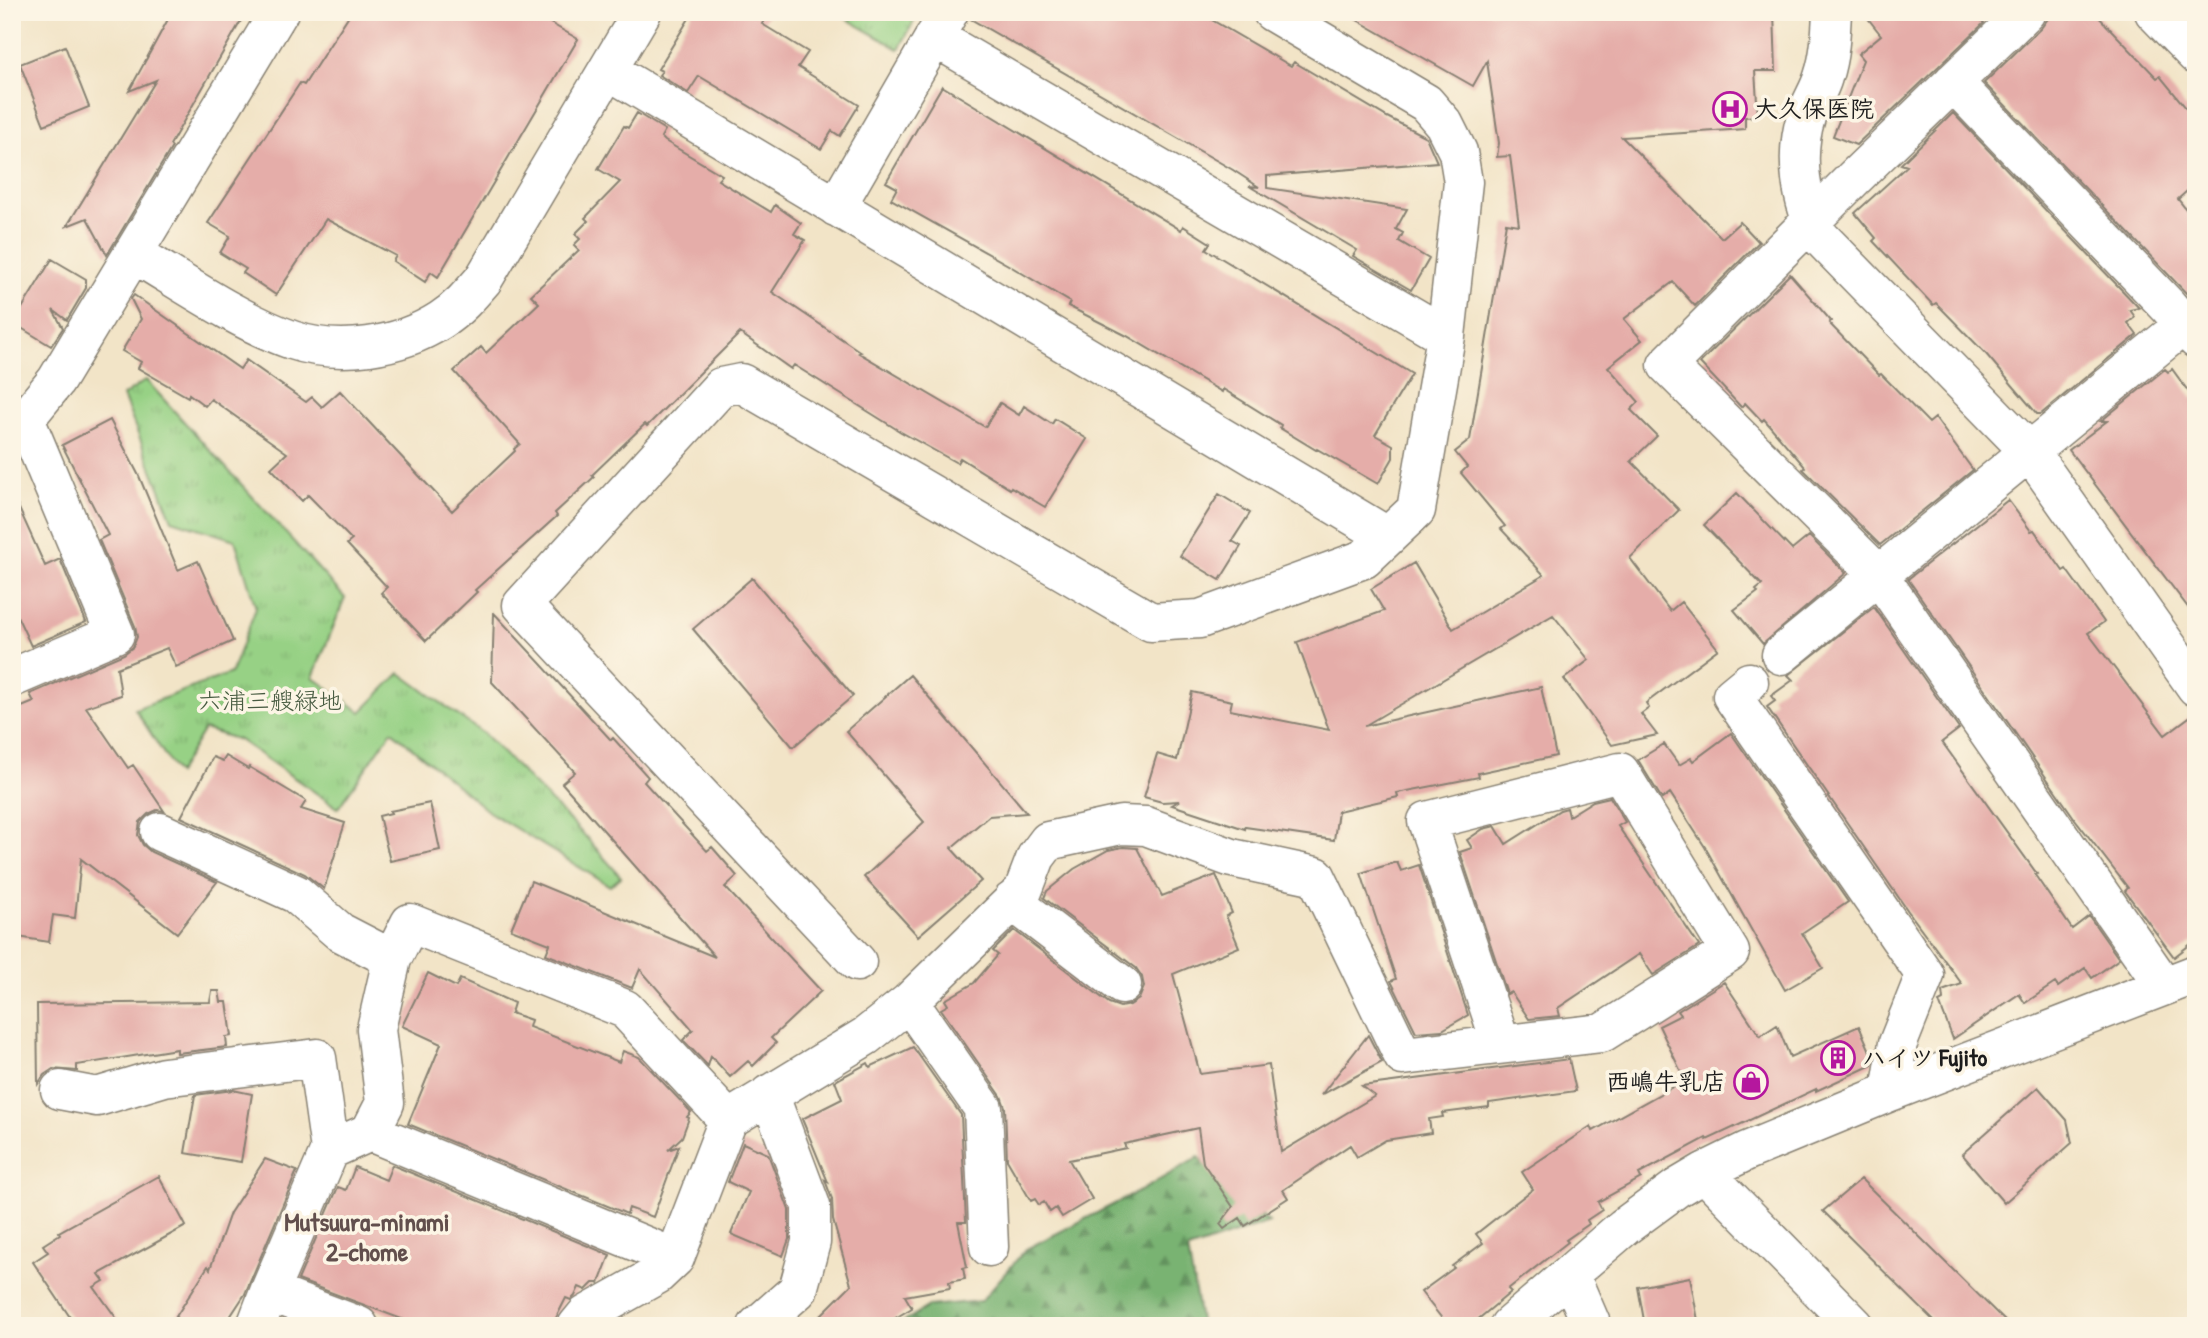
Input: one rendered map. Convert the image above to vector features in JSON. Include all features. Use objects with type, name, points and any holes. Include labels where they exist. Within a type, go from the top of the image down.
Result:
[{"type":"street","points":[[12,678],[115,634],[18,423],[57,381],[279,12]]},
{"type":"street","points":[[133,253],[261,327],[294,341],[330,347],[374,346],[409,336],[440,321],[464,302],[483,280],[642,12]]},
{"type":"street","points":[[857,962],[522,605],[721,387],[741,383],[1151,622],[1200,619],[1364,559],[1416,510],[1446,337],[1463,182],[1458,152],[1444,124],[1426,103],[1272,12]]},
{"type":"street","points":[[1832,12],[1823,79],[1802,132],[1801,178],[1811,222],[1820,237],[2030,452],[2196,687]]},
{"type":"street","points":[[1509,1326],[1651,1206],[1704,1172],[1747,1151],[1890,1092],[2180,980],[1878,574],[1667,365],[2026,12]]},
{"type":"street","points":[[2154,12],[2196,55]]},
{"type":"street","points":[[836,207],[941,25],[1446,337]]},
{"type":"street","points":[[608,70],[1387,536]]},
{"type":"street","points":[[1781,655],[2030,452],[2192,326],[1953,82]]},
{"type":"street","points":[[1749,682],[1732,696],[1925,975],[1898,1043],[1890,1092]]},
{"type":"street","points":[[577,1326],[586,1314],[657,1275],[675,1258],[728,1120],[866,1036],[909,1002],[1023,891],[1035,857],[1048,841],[1121,825],[1146,825],[1232,858],[1316,876],[1402,1056],[1602,1032],[1730,952],[1620,772],[1427,821],[1501,1044]]},
{"type":"street","points":[[160,832],[296,894],[340,932],[392,959]]},
{"type":"street","points":[[1012,901],[1122,985]]},
{"type":"street","points":[[330,1150],[370,1132],[384,1104],[376,1030],[392,959],[410,923],[625,1009],[728,1120]]},
{"type":"street","points":[[909,1002],[982,1108],[989,1247]]},
{"type":"street","points":[[60,1090],[97,1097],[164,1077],[317,1058],[330,1150],[262,1309],[359,1326]]},
{"type":"street","points":[[757,1326],[797,1290],[811,1242],[811,1206],[769,1094]]},
{"type":"street","points":[[370,1132],[675,1258]]},
{"type":"street","points":[[1704,1172],[1856,1326]]},
{"type":"street","points":[[1570,1275],[1592,1326]]},
{"type":"green space","points":[[835,12],[919,12],[899,49]]},
{"type":"green space","name":"六浦三艘緑地","points":[[146,380],[345,598],[313,677],[361,712],[400,673],[485,735],[586,837],[621,877],[610,886],[489,812],[392,731],[338,808],[239,740],[204,729],[177,774],[135,709],[231,673],[256,608],[235,540],[172,520],[123,396]]},
{"type":"green space","points":[[1199,1157],[1269,1222],[1188,1250],[1201,1326],[897,1326],[929,1306],[981,1301],[1026,1249],[1140,1191]]},
{"type":"building","points":[[172,12],[246,12],[170,145],[172,147],[107,255],[87,218],[67,226],[156,80],[129,91]]},
{"type":"building","points":[[351,12],[531,12],[578,39],[438,277],[431,272],[425,282],[393,261],[396,256],[326,219],[276,295],[243,273],[246,269],[220,253],[230,236],[208,223],[300,83],[304,85]]},
{"type":"building","points":[[693,12],[769,12],[762,24],[808,52],[798,67],[859,105],[840,136],[832,131],[821,149],[699,76],[688,93],[659,75],[662,71],[658,69]]},
{"type":"building","points":[[971,12],[1198,12],[1291,66],[1294,62],[1426,137],[1437,162],[1267,176],[1267,188],[1407,209],[1396,229],[1403,233],[1399,241],[1429,259],[1411,290],[1353,256],[1357,250],[1249,186],[1259,187],[1233,170],[969,18]]},
{"type":"building","points":[[1343,12],[1774,12],[1776,71],[1755,71],[1758,116],[1745,117],[1745,129],[1622,137],[1722,238],[1740,222],[1759,242],[1695,306],[1673,282],[1624,319],[1642,340],[1608,367],[1639,402],[1631,410],[1657,436],[1631,461],[1679,510],[1630,558],[1670,611],[1681,602],[1718,649],[1646,703],[1649,708],[1641,714],[1657,735],[1612,745],[1564,679],[1589,660],[1553,615],[1364,726],[1541,687],[1556,756],[1478,773],[1479,777],[1397,793],[1398,797],[1338,811],[1334,840],[1245,829],[1172,805],[1179,801],[1162,802],[1144,797],[1157,754],[1177,760],[1192,692],[1232,701],[1230,710],[1329,730],[1297,642],[1384,611],[1371,589],[1414,563],[1453,629],[1544,575],[1501,529],[1505,526],[1461,473],[1467,467],[1455,452],[1470,440],[1506,223],[1519,225],[1510,156],[1497,157],[1499,143],[1487,61],[1473,86]]},
{"type":"building","points":[[1863,12],[1974,12],[1984,23],[1856,145],[1833,136],[1863,60],[1858,54],[1881,35]]},
{"type":"building","points":[[2053,12],[2094,12],[2157,78],[2160,76],[2196,120],[2196,183],[2178,199],[2196,222],[2196,294],[2188,295],[1984,83],[2041,28]]},
{"type":"building","points":[[65,46],[89,107],[44,125],[20,64]]},
{"type":"building","points":[[942,86],[1181,230],[1183,226],[1210,243],[1206,249],[1412,374],[1375,435],[1393,445],[1393,458],[1378,484],[1280,428],[1281,425],[1223,389],[1222,392],[1127,336],[1068,306],[1070,302],[891,199],[897,188],[886,182]]},
{"type":"building","points":[[637,113],[665,130],[661,137],[665,141],[722,175],[718,180],[771,212],[775,205],[801,223],[794,234],[805,240],[772,292],[861,352],[859,353],[985,427],[1000,403],[1019,415],[1024,406],[1052,424],[1055,419],[1087,439],[1045,507],[960,458],[957,463],[901,432],[794,365],[791,369],[740,333],[647,426],[645,424],[592,475],[594,477],[555,513],[557,516],[475,590],[477,592],[426,641],[381,593],[387,587],[347,544],[352,540],[308,495],[302,501],[271,468],[287,453],[211,399],[205,406],[189,394],[188,397],[138,368],[141,362],[122,351],[141,319],[131,299],[134,295],[240,369],[246,360],[306,402],[312,397],[322,407],[340,391],[452,511],[520,444],[454,371],[481,347],[486,353],[539,303],[531,295],[579,250],[574,245],[580,239],[575,234],[588,221],[585,218],[620,182],[598,169],[624,126],[628,128]]},
{"type":"building","points":[[1953,113],[2139,308],[2130,310],[2135,317],[2128,323],[2137,335],[2041,414],[2037,414],[1986,354],[1936,303],[1933,305],[1873,241],[1876,238],[1855,213],[1907,166],[1901,164]]},
{"type":"building","points":[[52,259],[86,279],[86,288],[67,320],[53,310],[63,328],[51,346],[13,323]]},
{"type":"building","points":[[1790,274],[1831,321],[1829,323],[1879,375],[1881,374],[1929,423],[1935,418],[1973,470],[1880,545],[1803,469],[1805,467],[1764,419],[1762,421],[1745,403],[1741,407],[1700,363]]},
{"type":"building","points":[[2165,369],[2168,372],[2172,369],[2196,402],[2196,618],[2069,450],[2107,421],[2101,421]]},
{"type":"building","points":[[110,420],[139,476],[178,570],[198,561],[233,641],[176,667],[167,648],[117,668],[121,695],[86,707],[128,768],[133,765],[164,811],[157,810],[148,814],[140,822],[138,835],[143,845],[151,852],[217,882],[177,933],[81,859],[75,918],[53,915],[49,942],[12,936],[12,711],[34,702],[30,694],[124,654],[133,647],[137,637],[135,626],[99,540],[108,535],[62,445]]},
{"type":"building","points":[[12,493],[45,566],[60,559],[86,622],[31,646],[12,605]]},
{"type":"building","points":[[1737,493],[1792,550],[1809,536],[1846,573],[1763,644],[1734,610],[1758,592],[1756,590],[1762,585],[1704,525]]},
{"type":"building","points":[[1219,494],[1250,513],[1232,541],[1241,546],[1220,580],[1180,556]]},
{"type":"building","points":[[2008,500],[2031,531],[2034,530],[2063,571],[2066,569],[2104,622],[2088,633],[2165,735],[2196,712],[2196,940],[2174,957],[1908,579]]},
{"type":"building","points":[[752,578],[853,696],[793,747],[693,629]]},
{"type":"building","points":[[1874,607],[1959,729],[1942,742],[2037,874],[2035,875],[2072,929],[2089,916],[2119,959],[2092,978],[2085,968],[2058,987],[2055,983],[2025,1003],[2019,994],[1953,1039],[1939,1002],[1943,1000],[1942,991],[1962,984],[1908,911],[1767,707],[1775,701],[1771,696],[1793,680],[1788,675]]},
{"type":"building","points":[[494,613],[648,777],[644,782],[707,851],[712,847],[737,876],[725,887],[821,991],[771,1038],[776,1043],[753,1066],[748,1061],[730,1077],[711,1056],[708,1066],[683,1040],[693,1030],[640,969],[632,988],[546,954],[550,944],[511,929],[531,881],[715,957],[562,783],[575,772],[492,682]]},
{"type":"building","points":[[910,675],[1027,813],[989,816],[951,848],[981,881],[918,936],[864,877],[924,822],[846,731]]},
{"type":"building","points":[[1731,733],[1848,902],[1802,933],[1823,968],[1785,990],[1705,847],[1670,793],[1662,799],[1638,760],[1664,744],[1679,765],[1691,758],[1693,761]]},
{"type":"building","points":[[226,756],[306,801],[301,809],[345,823],[324,889],[305,874],[181,817],[213,757],[223,761]]},
{"type":"building","points":[[1610,797],[1625,822],[1618,826],[1699,946],[1653,975],[1639,954],[1558,1008],[1560,1016],[1529,1019],[1511,992],[1507,994],[1460,852],[1472,848],[1467,840],[1483,829],[1495,826],[1506,844],[1560,810],[1567,808],[1569,816],[1593,801]]},
{"type":"building","points":[[430,803],[440,850],[390,861],[379,816],[391,813],[390,811]]},
{"type":"building","points":[[1137,848],[1162,896],[1216,875],[1232,913],[1226,916],[1239,947],[1173,974],[1200,1074],[1269,1065],[1281,1152],[1375,1096],[1362,1086],[1569,1059],[1576,1091],[1489,1103],[1489,1107],[1442,1113],[1443,1117],[1429,1119],[1431,1133],[1386,1140],[1357,1157],[1350,1145],[1283,1190],[1288,1198],[1245,1226],[1240,1218],[1224,1229],[1220,1224],[1233,1207],[1203,1163],[1198,1128],[1124,1144],[1126,1148],[1069,1160],[1092,1199],[1062,1217],[1056,1208],[1050,1212],[1044,1202],[1039,1205],[1035,1199],[1031,1201],[1007,1160],[1005,1107],[1001,1096],[941,1009],[948,1005],[945,1000],[974,983],[998,955],[993,951],[1014,930],[1109,1003],[1120,1007],[1139,999],[1144,987],[1136,968],[1044,898],[1047,891],[1074,869],[1108,850]]},
{"type":"building","points":[[1397,862],[1401,871],[1419,865],[1468,1015],[1442,1030],[1416,1032],[1391,981],[1396,979],[1361,873]]},
{"type":"building","points":[[428,973],[456,987],[460,979],[514,1003],[511,1013],[531,1020],[529,1027],[619,1062],[623,1051],[639,1057],[691,1112],[682,1137],[668,1150],[679,1146],[653,1217],[629,1208],[627,1214],[408,1124],[441,1044],[402,1026]]},
{"type":"building","points":[[1724,982],[1760,1036],[1777,1025],[1790,1057],[1859,1026],[1873,1058],[1872,1065],[1707,1140],[1706,1138],[1639,1174],[1641,1178],[1598,1202],[1602,1210],[1587,1220],[1589,1224],[1508,1289],[1511,1292],[1470,1326],[1448,1326],[1421,1292],[1483,1243],[1476,1234],[1533,1189],[1522,1172],[1591,1126],[1593,1131],[1685,1080],[1659,1026],[1681,1015],[1678,1011]]},
{"type":"building","points":[[212,991],[219,991],[221,1002],[227,1002],[232,1036],[226,1037],[227,1047],[177,1053],[177,1049],[77,1065],[77,1071],[53,1069],[44,1075],[38,1084],[37,1004],[210,1002]]},
{"type":"building","points":[[1368,1035],[1382,1062],[1321,1095]]},
{"type":"building","points":[[913,1047],[961,1115],[966,1222],[958,1222],[967,1267],[963,1268],[965,1279],[949,1282],[950,1288],[905,1296],[912,1308],[882,1326],[810,1326],[851,1285],[833,1220],[832,1199],[825,1180],[828,1182],[802,1119],[842,1099],[835,1081],[868,1063],[870,1067]]},
{"type":"building","points":[[2038,1087],[2067,1120],[2072,1143],[2004,1203],[1962,1154]]},
{"type":"building","points":[[233,1090],[252,1094],[241,1162],[185,1153],[195,1095]]},
{"type":"building","points":[[743,1143],[768,1154],[789,1210],[789,1239],[783,1256],[731,1234],[749,1192],[728,1182]]},
{"type":"building","points":[[265,1159],[297,1171],[245,1294],[224,1326],[170,1326],[208,1266],[210,1269],[230,1213]]},
{"type":"building","points":[[392,1165],[610,1255],[599,1283],[593,1283],[586,1290],[579,1287],[571,1300],[566,1298],[552,1326],[420,1326],[298,1280],[338,1187],[346,1190],[355,1167],[386,1180]]},
{"type":"building","points":[[159,1176],[186,1226],[99,1274],[104,1281],[94,1287],[122,1326],[76,1326],[33,1262],[48,1252],[43,1245],[60,1234],[59,1232]]},
{"type":"building","points":[[1861,1179],[2010,1326],[1939,1326],[1823,1211]]},
{"type":"building","points":[[1690,1277],[1699,1326],[1645,1326],[1638,1287]]},
{"type":"place","name":"大久保医院","points":[[1730,109]]},
{"type":"place","name":"ハイツ Fujito","points":[[1838,1058]]},
{"type":"place","name":"西嶋牛乳店","points":[[1751,1082]]},
{"type":"district","name":"Mutsuura-minami 2-chome","points":[[367,1237]]}]
